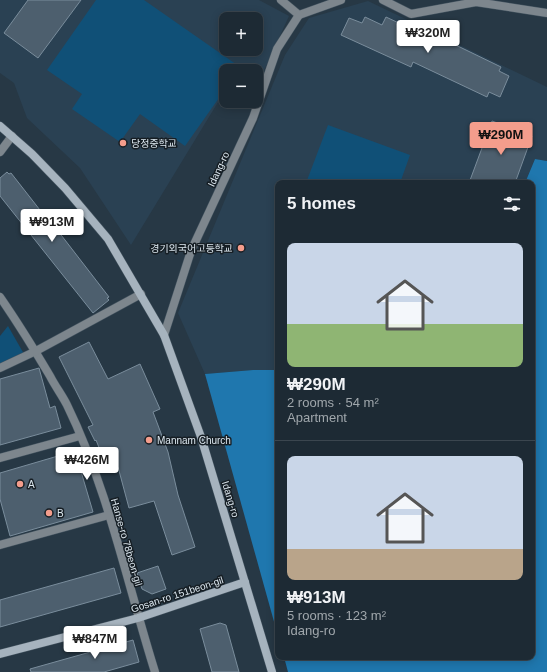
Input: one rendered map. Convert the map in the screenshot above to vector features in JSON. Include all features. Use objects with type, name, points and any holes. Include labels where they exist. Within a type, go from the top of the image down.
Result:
[{"type":"street","points":[[281,0],[299,15],[341,0]]},
{"type":"street","points":[[383,0],[411,14],[476,2],[547,14]]},
{"type":"street","name":"Idang-ro","points":[[164,335],[191,251],[254,118],[277,49],[299,15]]},
{"type":"street","name":"Idang-ro","points":[[0,126],[65,188],[108,239],[164,335],[201,437],[272,672]]},
{"type":"street","points":[[0,152],[12,136]]},
{"type":"street","points":[[0,368],[36,351],[141,294]]},
{"type":"street","name":"Hanse-ro 78beon-gil","points":[[0,297],[36,351],[66,404],[80,436],[109,515],[155,672]]},
{"type":"street","points":[[0,458],[80,436]]},
{"type":"street","points":[[0,545],[109,515]]},
{"type":"street","name":"Gosan-ro 151beon-gil","points":[[0,654],[138,618],[245,582]]},
{"type":"shaded area","name":"당정중학교","points":[[0,0],[259,0],[289,16],[263,73],[263,64],[219,64],[219,100],[131,245],[80,168],[27,118],[14,83],[0,73]]},
{"type":"shaded area","points":[[96,0],[144,0],[219,52],[219,56],[224,56],[236,64],[219,64],[219,98],[185,146],[140,114],[120,142],[72,109],[82,94],[47,70]]},
{"type":"shaded area","name":"경기외국어고등학교","points":[[368,1],[547,87],[547,161],[535,159],[526,180],[275,180],[275,370],[253,370],[205,374],[178,313],[285,55],[309,18]]},
{"type":"shaded area","points":[[328,125],[410,155],[401,180],[307,180]]},
{"type":"shaded area","points":[[535,159],[547,161],[547,672],[288,672],[285,660],[535,660],[535,180],[526,180]]},
{"type":"shaded area","points":[[8,326],[24,354],[0,364],[0,336]]},
{"type":"shaded area","points":[[253,370],[275,370],[275,625],[205,374]]},
{"type":"building","points":[[28,0],[81,0],[38,58],[4,33]]},
{"type":"building","points":[[365,17],[382,25],[386,17],[433,39],[435,35],[501,67],[499,71],[509,76],[500,97],[489,92],[487,97],[413,62],[411,67],[341,35],[349,18],[362,23]]},
{"type":"building","points":[[492,121],[532,136],[516,180],[470,180]]},
{"type":"building","points":[[7,172],[9,174],[11,173],[47,219],[48,218],[109,297],[107,298],[109,300],[93,313],[0,196],[0,178]]},
{"type":"building","points":[[89,342],[108,379],[140,364],[160,409],[153,412],[168,452],[178,495],[195,547],[172,555],[154,501],[129,508],[118,467],[108,470],[96,440],[95,441],[88,427],[93,425],[59,357]]},
{"type":"building","points":[[39,368],[50,408],[55,406],[61,428],[0,445],[0,379]]},
{"type":"building","points":[[75,451],[93,512],[10,536],[0,499],[0,473]]},
{"type":"building","points":[[158,566],[166,589],[152,594],[142,589],[137,573]]},
{"type":"building","points":[[114,568],[121,593],[0,627],[0,600]]},
{"type":"building","points":[[220,623],[226,625],[239,672],[212,672],[200,629]]},
{"type":"building","points":[[133,640],[139,662],[104,672],[31,672],[30,669]]},
{"type":"place","name":"당정중학교","points":[[123,143]]},
{"type":"place","name":"경기외국어고등학교","points":[[241,248]]},
{"type":"place","name":"Mannam Church","points":[[149,440]]},
{"type":"place","name":"A","points":[[20,484]]},
{"type":"place","name":"B","points":[[49,513]]}]
